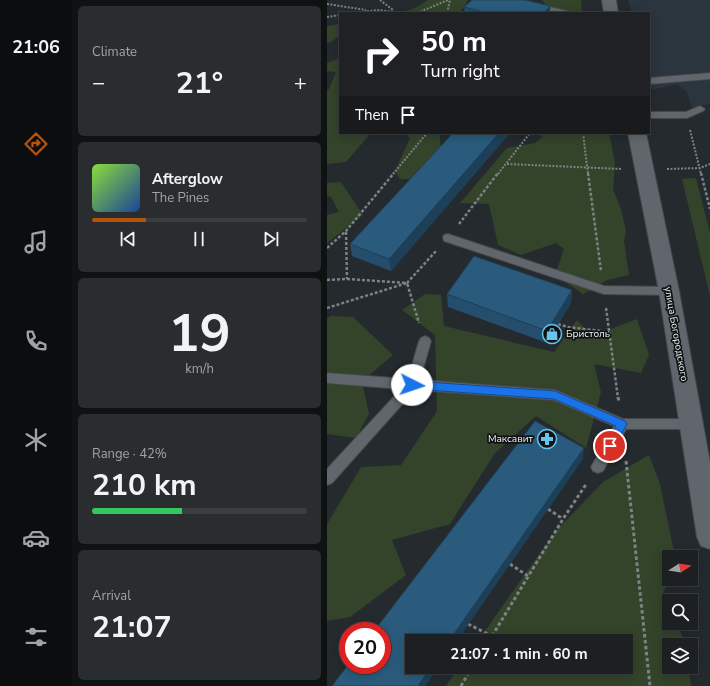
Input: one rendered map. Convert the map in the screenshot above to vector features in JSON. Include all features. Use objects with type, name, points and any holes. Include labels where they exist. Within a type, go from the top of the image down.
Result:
[{"type":"street","points":[[609,0],[611,12]]},
{"type":"street","name":"улица Богородского","points":[[637,134],[669,291],[710,537]]},
{"type":"lane","points":[[508,0],[563,12]]},
{"type":"lane","points":[[650,81],[710,76]]},
{"type":"lane","points":[[650,115],[687,115],[700,109]]},
{"type":"lane","points":[[448,238],[604,290],[669,291]]},
{"type":"lane","points":[[327,478],[412,385],[425,341]]},
{"type":"lane","points":[[327,378],[555,395],[622,424],[691,424]]},
{"type":"lane","points":[[598,467],[622,424]]},
{"type":"path","points":[[380,0],[394,10],[400,12]]},
{"type":"path","points":[[419,12],[449,0]]},
{"type":"path","points":[[447,12],[449,0]]},
{"type":"path","points":[[327,4],[368,10],[394,10]]},
{"type":"path","points":[[358,12],[368,10]]},
{"type":"path","points":[[327,17],[339,15]]},
{"type":"path","points":[[687,115],[710,209]]},
{"type":"path","points":[[327,248],[346,231],[426,134]]},
{"type":"path","points":[[327,308],[407,283],[448,238],[530,134]]},
{"type":"path","points":[[506,164],[587,167]]},
{"type":"path","points":[[346,231],[347,279]]},
{"type":"path","points":[[327,280],[347,279],[407,283]]},
{"type":"path","points":[[407,283],[425,341]]},
{"type":"path","points":[[558,324],[568,327],[609,332]]},
{"type":"path","points":[[493,634],[563,519],[598,467]]},
{"type":"path","points":[[548,509],[563,519]]},
{"type":"path","points":[[510,564],[528,576]]},
{"type":"path","points":[[468,624],[488,634]]},
{"type":"path","points":[[461,686],[468,674]]},
{"type":"shaded area","points":[[628,0],[710,0],[710,104],[692,108],[687,92],[677,84],[652,90],[650,82],[650,12],[632,12]]},
{"type":"green space","points":[[428,0],[468,0],[461,12],[401,12],[415,8]]},
{"type":"green space","points":[[542,0],[581,0],[582,12],[551,12]]},
{"type":"green space","points":[[339,24],[339,36],[331,42],[327,43],[327,26]]},
{"type":"green space","points":[[339,58],[339,134],[370,134],[346,162],[327,164],[327,90],[329,89],[336,72],[327,71],[327,63]]},
{"type":"green space","points":[[405,134],[439,134],[441,147],[415,179],[400,179],[395,171],[410,138]]},
{"type":"green space","points":[[539,134],[609,134],[615,163],[613,189],[621,209],[626,231],[624,241],[629,275],[607,280],[583,294],[555,275],[564,249],[556,243],[521,255],[498,245],[489,204],[460,203],[507,148],[535,143],[543,137]]},
{"type":"green space","points":[[696,178],[710,233],[710,296],[682,179]]},
{"type":"green space","points":[[341,182],[363,215],[327,243],[327,215],[339,212],[331,197],[327,196],[327,183]]},
{"type":"green space","points":[[425,294],[441,295],[444,326],[554,352],[577,320],[592,336],[637,319],[649,355],[641,373],[594,364],[601,392],[586,448],[536,416],[495,453],[450,524],[392,540],[406,575],[350,617],[327,621],[327,524],[361,467],[401,465],[437,411],[435,335],[402,310]]},
{"type":"green space","points":[[330,316],[353,317],[393,355],[362,381],[369,414],[356,438],[327,434],[327,319]]},
{"type":"green space","points":[[649,455],[660,484],[674,550],[662,550],[662,586],[666,586],[663,594],[662,594],[662,630],[680,630],[683,638],[662,638],[662,674],[689,674],[691,686],[446,686],[454,674],[633,674],[633,634],[483,634],[554,533],[603,482]]},
{"type":"building","points":[[472,0],[525,0],[550,6],[545,12],[483,12],[464,7]]},
{"type":"building","points":[[452,134],[498,134],[389,259],[350,244]]},
{"type":"building","points":[[474,256],[572,290],[547,331],[447,294]]},
{"type":"building","points":[[535,421],[584,448],[454,634],[405,634],[405,674],[426,674],[418,686],[332,686],[341,674],[391,674],[391,622],[381,622]]},
{"type":"place","name":"Бристоль","points":[[552,334]]},
{"type":"place","name":"Максавит","points":[[547,439]]},
{"type":"route","points":[[412,385],[555,395],[622,424],[610,446]]}]
